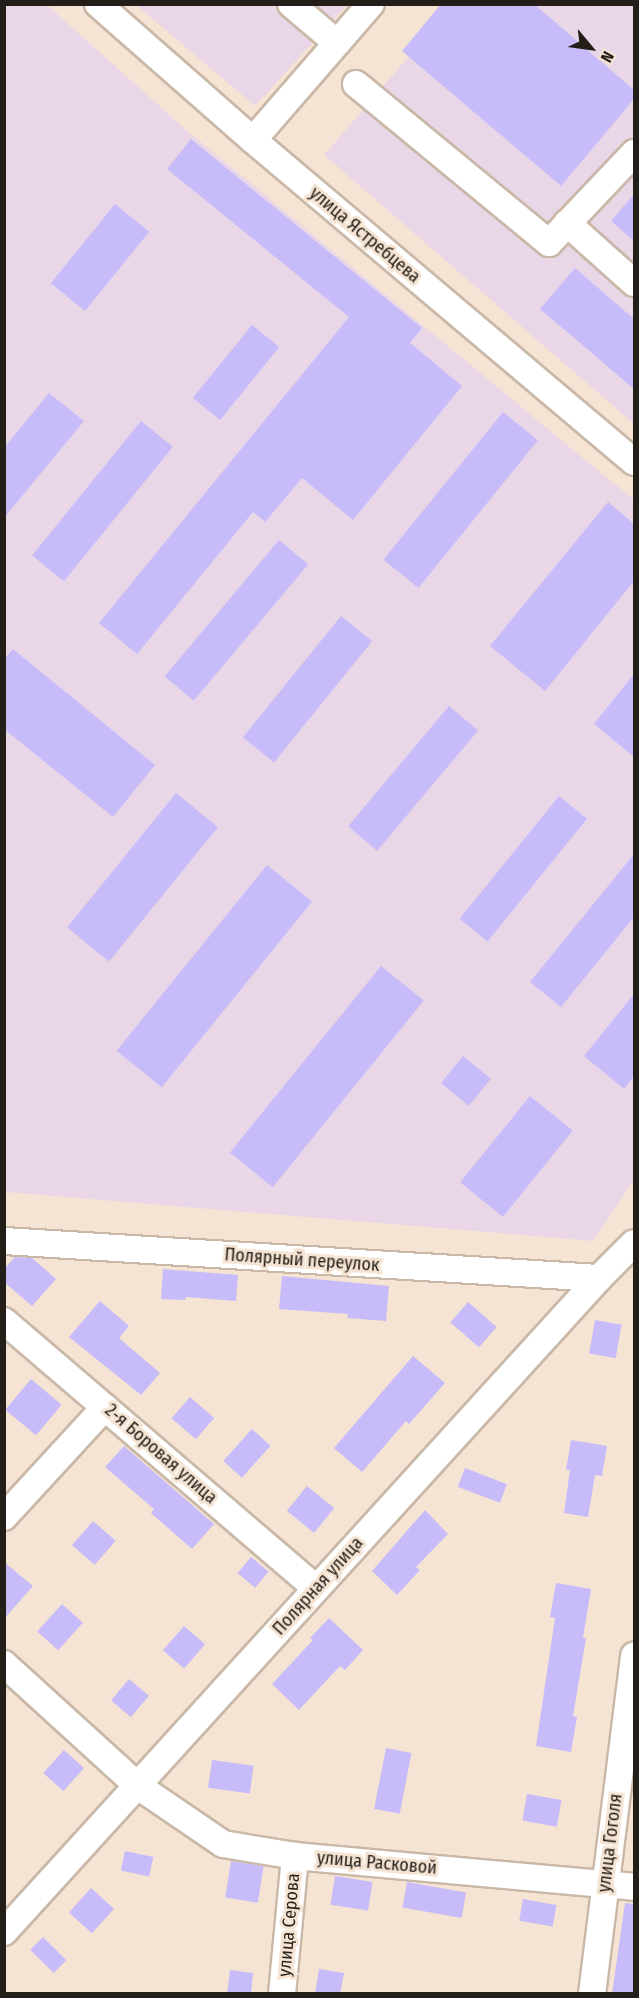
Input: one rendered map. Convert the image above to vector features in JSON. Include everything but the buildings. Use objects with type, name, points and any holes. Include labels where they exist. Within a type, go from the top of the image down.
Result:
[{"type":"street","name":"улица Ястребцева","points":[[98,4],[253,140],[634,462]]},
{"type":"street","points":[[291,4],[337,43]]},
{"type":"street","points":[[253,140],[371,4]]},
{"type":"street","points":[[356,84],[549,243],[634,153]]},
{"type":"street","points":[[567,223],[634,283]]},
{"type":"street","name":"Полярный переулок","points":[[4,1241],[599,1278]]},
{"type":"street","name":"Полярная улица","points":[[4,1932],[599,1278],[634,1243]]},
{"type":"street","name":"2-я Боровая улица","points":[[4,1321],[316,1588]]},
{"type":"street","points":[[4,1517],[105,1407]]},
{"type":"street","name":"улица Гоголя","points":[[592,1994],[634,1656]]},
{"type":"street","name":"улица Расковой","points":[[4,1664],[138,1786],[223,1844],[295,1856],[634,1887]]},
{"type":"street","name":"улица Серова","points":[[282,1994],[295,1856]]},
{"type":"shaded area","points":[[4,5],[47,5],[185,129],[634,500],[634,1180],[593,1241],[5,1192]]},
{"type":"shaded area","points":[[136,5],[347,5],[255,106]]},
{"type":"shaded area","points":[[453,5],[634,5],[634,424],[324,155]]}]
